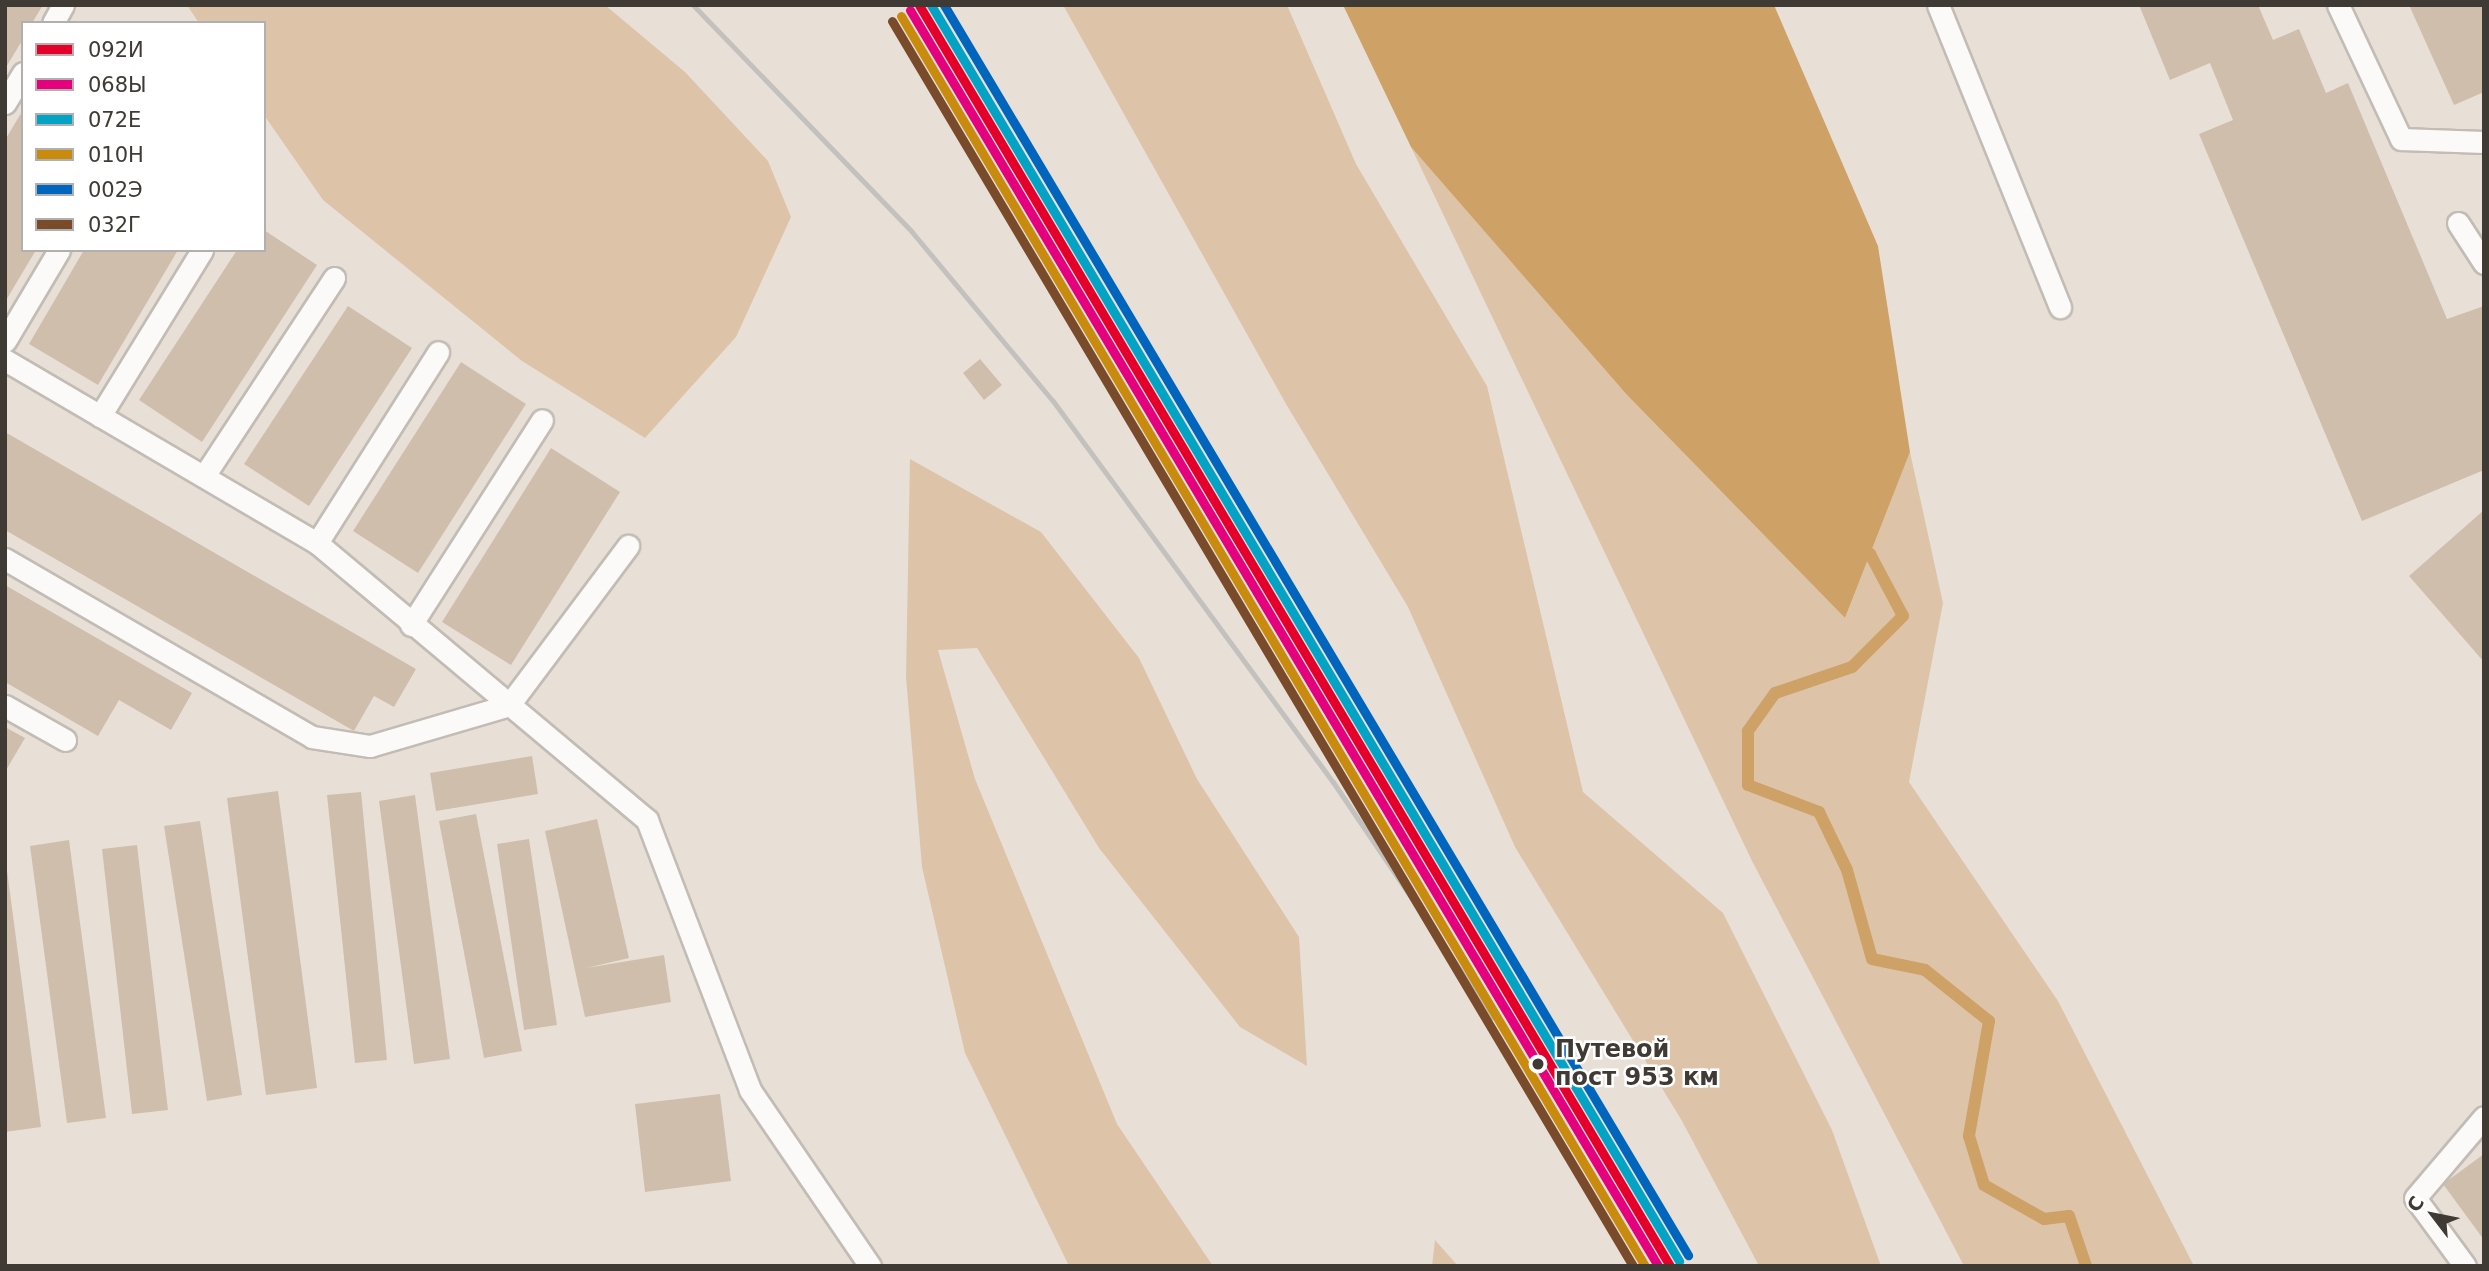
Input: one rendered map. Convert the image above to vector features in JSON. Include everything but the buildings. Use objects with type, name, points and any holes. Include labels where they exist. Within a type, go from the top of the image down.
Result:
[{"type":"lane","points":[[54,21],[63,5]]},
{"type":"lane","points":[[1938,5],[2060,307]]},
{"type":"lane","points":[[2338,5],[2401,139],[2484,142]]},
{"type":"lane","points":[[5,103],[21,76]]},
{"type":"lane","points":[[2458,223],[2484,264]]},
{"type":"lane","points":[[5,341],[58,252]]},
{"type":"lane","points":[[100,416],[201,252]]},
{"type":"lane","points":[[204,477],[334,278]]},
{"type":"lane","points":[[317,542],[438,352]]},
{"type":"lane","points":[[5,360],[317,542],[411,625],[647,820],[750,1090],[870,1266]]},
{"type":"lane","points":[[411,625],[542,420]]},
{"type":"lane","points":[[5,559],[312,737],[370,746],[509,705],[628,545]]},
{"type":"lane","points":[[5,706],[65,740]]},
{"type":"lane","points":[[2465,1266],[2415,1198],[2484,1117]]},
{"type":"shaded area","points":[[187,5],[605,5],[685,72],[768,161],[791,217],[736,337],[645,438],[522,361],[323,200],[266,118],[266,21],[198,21]]},
{"type":"shaded area","points":[[1063,5],[1287,5],[1356,164],[1487,386],[1583,792],[1723,913],[1832,1130],[1881,1266],[1759,1266],[1682,1121],[1515,847],[1408,607],[1286,404]]},
{"type":"shaded area","points":[[1343,5],[1774,5],[1878,246],[1910,452],[1845,618],[1627,395],[1411,147]]},
{"type":"shaded area","points":[[1411,147],[1627,395],[1845,618],[1910,452],[1943,603],[1909,782],[2058,1001],[2194,1266],[1964,1266],[1752,861]]},
{"type":"shaded area","points":[[910,459],[1041,532],[1139,658],[1197,779],[1299,937],[1307,1066],[1240,1027],[1099,848],[977,648],[938,650],[975,779],[1117,1124],[1213,1266],[1069,1266],[965,1053],[922,867],[906,677]]},
{"type":"shaded area","points":[[1435,1240],[1458,1266],[1432,1266]]},
{"type":"waterway","points":[[1855,549],[1870,554],[1903,616],[1852,667],[1775,693],[1748,731],[1748,785],[1819,812],[1847,870],[1872,959],[1925,970],[1989,1021],[1969,1136],[1984,1185],[2044,1219],[2069,1216],[2086,1266]]},
{"type":"railway","points":[[693,5],[912,232],[1053,401],[1333,782],[1492,1017]]},
{"type":"transit line","name":"092И","points":[[919,5],[1670,1266]]},
{"type":"transit line","name":"072Е","points":[[931,5],[1679,1261]]},
{"type":"transit line","name":"002Э","points":[[944,5],[1688,1255]]},
{"type":"transit line","name":"068Ы","points":[[910,10],[1658,1266]]},
{"type":"transit line","name":"010Н","points":[[901,16],[1645,1266]]},
{"type":"transit line","name":"032Г","points":[[892,21],[1633,1266]]},
{"type":"place","name":"Путевой пост 953 км","points":[[1538,1064]]}]
